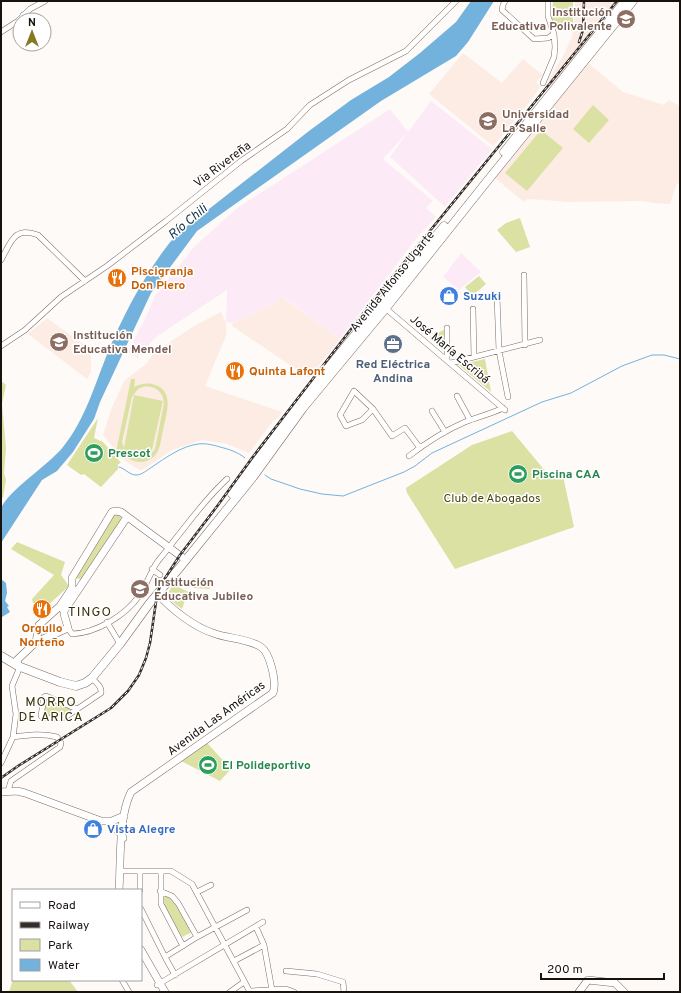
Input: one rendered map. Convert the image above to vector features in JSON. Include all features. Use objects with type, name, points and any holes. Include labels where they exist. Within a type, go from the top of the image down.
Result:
[{"type":"main road","name":"Avenida Alfonso Ugarte","points":[[384,306],[625,1]]},
{"type":"main road","name":"Avenida Alfonso Ugarte","points":[[1,656],[18,666],[60,682],[76,686],[85,683],[92,678],[120,644],[257,466],[304,396],[384,306],[633,1]]},
{"type":"main road","points":[[18,666],[17,660],[36,642],[68,628],[62,609],[72,588],[72,578],[109,516],[116,510],[121,512],[184,559]]},
{"type":"main road","points":[[36,642],[39,625],[62,609],[80,589],[127,517]]},
{"type":"main road","points":[[72,586],[80,589]]},
{"type":"main road","name":"Avenida Las Américas","points":[[119,889],[120,842],[127,800],[131,792],[273,693],[275,687],[275,681],[268,657],[262,648],[254,644],[213,634],[198,626],[168,605],[158,594]]},
{"type":"main road","points":[[5,791],[25,793],[79,814],[109,822],[122,835]]},
{"type":"main road","points":[[109,822],[124,816]]},
{"type":"main road","name":"Avenida Las Américas","points":[[122,835],[125,842],[124,889]]},
{"type":"main road","points":[[142,952],[158,984],[160,992]]},
{"type":"main road","points":[[142,959],[158,984],[165,992]]},
{"type":"main road","points":[[579,992],[588,980],[615,983],[624,992]]},
{"type":"street","points":[[26,12],[45,1]]},
{"type":"street","name":"Via Rivereña","points":[[1,346],[25,330],[61,298],[166,221],[241,161],[278,136],[297,120],[310,105],[349,80],[406,51],[456,1]]},
{"type":"street","points":[[505,1],[502,10],[534,38],[548,38],[554,34]]},
{"type":"street","points":[[543,83],[554,57],[555,47],[554,34],[548,16],[548,1]]},
{"type":"street","points":[[1,32],[12,26]]},
{"type":"street","points":[[1,260],[12,238],[21,232],[30,232],[38,235],[85,281]]},
{"type":"street","points":[[1,246],[7,250]]},
{"type":"street","points":[[524,275],[525,345]]},
{"type":"street","points":[[497,296],[499,351],[508,397]]},
{"type":"street","name":"José María Escribá","points":[[384,306],[504,409],[470,420]]},
{"type":"street","points":[[473,309],[474,357]]},
{"type":"street","points":[[447,328],[449,362],[525,345],[540,340]]},
{"type":"street","points":[[373,408],[362,420],[346,426],[340,415],[354,391],[373,408],[392,436],[405,428],[420,448]]},
{"type":"street","points":[[409,456],[432,439],[470,420],[457,396]]},
{"type":"street","points":[[432,411],[445,432]]},
{"type":"street","points":[[68,628],[72,634],[88,632],[124,613],[140,595],[152,569],[168,547],[210,496],[227,479]]},
{"type":"street","points":[[152,569],[160,575]]},
{"type":"street","points":[[107,622],[120,644]]},
{"type":"street","points":[[1,763],[13,737],[16,714],[12,686],[19,669],[18,666]]},
{"type":"street","points":[[76,709],[46,696],[42,699],[41,716],[43,718],[62,718],[76,709],[100,693],[100,687],[92,678]]},
{"type":"street","points":[[5,791],[11,781],[60,747],[62,743],[57,737],[48,735],[31,734],[13,737]]},
{"type":"street","points":[[124,871],[171,871],[192,884],[250,992],[286,989],[294,992]]},
{"type":"street","points":[[140,871],[140,889]]},
{"type":"street","points":[[161,871],[161,904],[183,946]]},
{"type":"street","points":[[197,892],[211,885]]},
{"type":"street","points":[[160,891],[172,896],[178,903],[197,937]]},
{"type":"street","points":[[166,958],[197,937],[247,910]]},
{"type":"street","points":[[142,911],[174,975]]},
{"type":"street","points":[[158,984],[263,922]]},
{"type":"street","points":[[256,927],[264,945],[272,990]]},
{"type":"street","points":[[234,961],[264,945]]},
{"type":"street","points":[[286,971],[317,974],[343,982],[344,992]]},
{"type":"street","points":[[123,981],[129,992]]},
{"type":"street","points":[[230,992],[244,982]]},
{"type":"shaded area","points":[[575,1],[621,1],[553,84],[548,80],[563,56],[572,37]]},
{"type":"shaded area","name":"Universidad La Salle","points":[[463,53],[502,83],[523,59],[543,75],[536,82],[540,87],[532,99],[493,146],[429,94]]},
{"type":"shaded area","points":[[588,63],[623,92],[664,105],[669,100],[680,106],[680,184],[677,183],[670,204],[644,201],[567,202],[527,199],[524,202],[495,178]]},
{"type":"shaded area","points":[[431,101],[492,149],[445,207],[390,157],[407,133],[383,159],[433,201],[426,208],[436,217],[415,240],[340,339],[283,297],[272,305],[233,323],[226,322],[227,290],[156,337],[137,358],[128,351],[155,296],[194,247],[236,209],[390,109],[408,132]]},
{"type":"shaded area","points":[[461,253],[481,272],[459,290],[443,277]]},
{"type":"shaded area","points":[[282,297],[340,339],[309,378],[232,326],[233,323],[272,305]]},
{"type":"shaded area","points":[[221,312],[226,323],[226,336],[205,386],[282,412],[278,418],[273,421],[249,453],[227,444],[202,440],[172,450],[144,469],[140,470],[122,459],[103,435],[111,410],[124,381],[146,364],[153,354],[164,346],[194,326]]},
{"type":"shaded area","name":"Institución Educativa Mendel","points":[[47,318],[90,349],[87,353],[91,356],[91,372],[87,379],[28,334]]},
{"type":"green space","points":[[553,1],[573,1],[573,31],[562,30],[551,20]]},
{"type":"green space","points":[[593,105],[609,120],[589,143],[573,129]]},
{"type":"green space","points":[[541,130],[563,148],[527,191],[505,173]]},
{"type":"green space","points":[[520,218],[530,247],[516,252],[497,230],[506,223]]},
{"type":"green space","points":[[479,276],[486,284],[472,296],[465,287]]},
{"type":"green space","points":[[445,329],[445,352],[429,338]]},
{"type":"green space","points":[[485,359],[491,392],[459,365]]},
{"type":"green space","points":[[131,379],[135,379],[134,387],[142,384],[152,384],[161,388],[165,392],[168,404],[161,442],[156,454],[147,461],[138,462],[128,458],[120,451],[119,454],[116,452]],"holes":[[[147,387],[154,388],[160,392],[164,403],[155,449],[151,454],[163,401],[134,395],[124,448],[122,442],[132,397],[138,389]]]},
{"type":"green space","points":[[1,381],[6,385],[2,404],[6,448],[4,473],[6,480],[3,497],[1,500]]},
{"type":"green space","name":"Prescot","points":[[98,418],[94,438],[103,442],[121,463],[118,464],[118,469],[101,487],[84,474],[81,475],[67,465]]},
{"type":"green space","name":"Club de Abogados","points":[[512,431],[551,478],[563,476],[574,527],[455,569],[407,493],[406,488],[472,445]]},
{"type":"green space","points":[[116,514],[120,516],[121,520],[83,581],[75,577],[114,515]]},
{"type":"green space","points":[[17,542],[65,562],[61,575],[69,586],[46,607],[33,603],[32,599],[54,575],[11,549]]},
{"type":"green space","points":[[193,578],[210,579],[210,589],[193,588]]},
{"type":"green space","points":[[173,584],[188,592],[182,609],[166,597]]},
{"type":"green space","points":[[48,699],[72,709],[71,711],[61,715],[46,715],[43,713],[45,700]]},
{"type":"green space","name":"El Polideportivo","points":[[207,743],[231,769],[220,781],[181,761]]},
{"type":"green space","points":[[162,892],[171,897],[192,932],[182,937],[162,902]]},
{"type":"green space","points":[[12,981],[70,981],[78,992],[9,992]]},
{"type":"water","points":[[471,1],[494,1],[468,42],[456,56],[381,101],[197,231],[151,293],[100,402],[94,419],[73,452],[57,471],[42,480],[1,543],[1,509],[4,502],[57,454],[71,436],[83,414],[108,352],[129,306],[157,260],[177,234],[309,131],[351,100],[389,77],[420,53],[456,22]]},
{"type":"water","points":[[1,579],[6,583],[7,593],[5,601],[9,606],[7,607],[10,612],[2,617],[1,622]]},
{"type":"waterway","points":[[265,475],[271,479],[300,489],[322,494],[343,496],[404,472],[415,466],[432,453],[542,402],[571,393],[622,366],[652,355],[664,355],[680,359]]},
{"type":"waterway","points":[[119,467],[131,474],[138,475],[168,456],[186,447],[201,444],[212,445],[230,450],[245,458]]},
{"type":"railway","points":[[579,42],[583,30],[584,1]]},
{"type":"railway","points":[[1,778],[111,708],[128,691],[139,675],[146,658],[150,643],[157,595],[160,586],[180,555],[252,458],[368,307],[617,1]]},
{"type":"place","name":"Institución Educativa Polivalente","points":[[626,19]]},
{"type":"place","name":"Universidad La Salle","points":[[488,121]]},
{"type":"place","name":"Piscigranja Don Piero","points":[[117,278]]},
{"type":"place","name":"Suzuki","points":[[449,296]]},
{"type":"place","name":"Institución Educativa Mendel","points":[[59,342]]},
{"type":"place","name":"Red Eléctrica Andina","points":[[393,344]]},
{"type":"place","name":"Quinta Lafont","points":[[235,371]]},
{"type":"place","name":"Prescot","points":[[94,453]]},
{"type":"place","name":"Piscina CAA","points":[[518,474]]},
{"type":"place","name":"Institución Educativa Jubileo","points":[[140,589]]},
{"type":"place","name":"Orgullo Norteño","points":[[42,609]]},
{"type":"place","name":"El Polideportivo","points":[[208,765]]},
{"type":"place","name":"Vista Alegre","points":[[93,829]]},
{"type":"district","name":"TINGO","points":[[90,611]]},
{"type":"district","name":"MORRO DE ARICA","points":[[51,708]]},
{"type":"water label","name":"Río Chili","points":[[187,221]]}]
